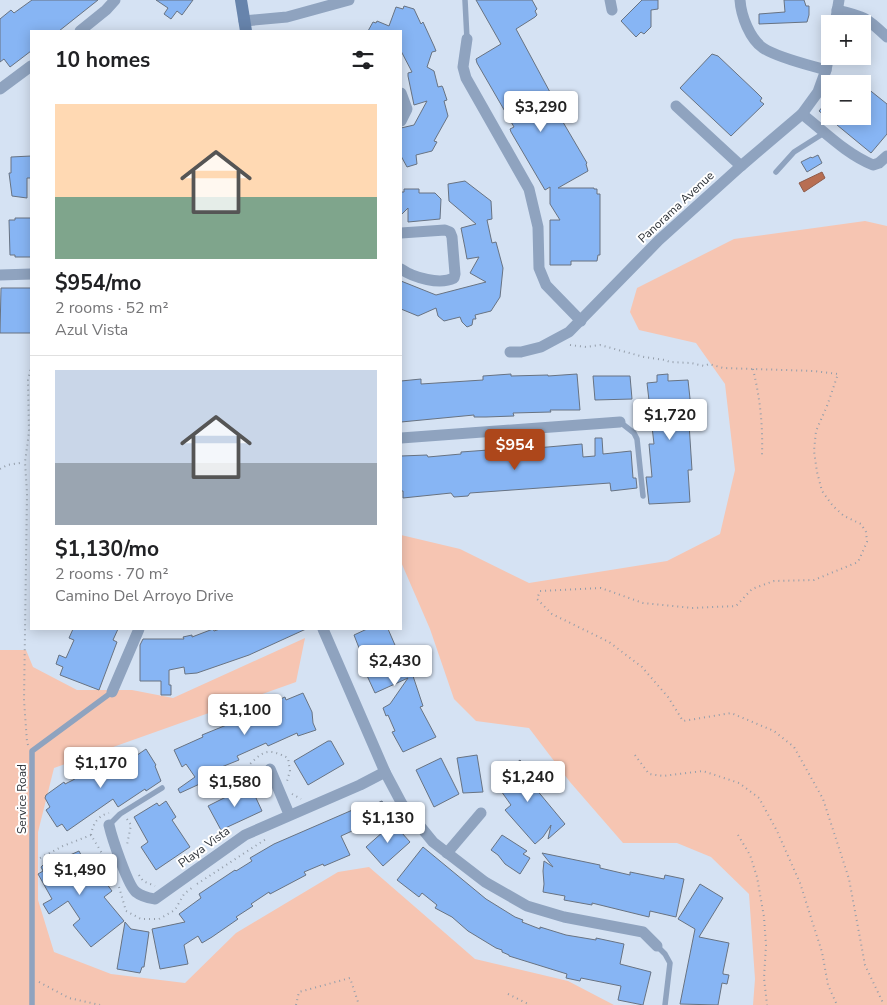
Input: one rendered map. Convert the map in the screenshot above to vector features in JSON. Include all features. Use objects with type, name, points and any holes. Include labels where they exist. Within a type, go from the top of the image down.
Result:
[{"type":"street","points":[[81,30],[115,0]]},
{"type":"street","points":[[241,0],[245,26],[287,17],[316,5],[349,0]]},
{"type":"street","points":[[740,0],[741,10],[752,35],[763,48],[795,61],[826,70]]},
{"type":"street","points":[[838,5],[872,22],[887,37]]},
{"type":"street","points":[[467,39],[463,67],[466,78],[529,189],[538,227],[539,268],[546,286],[581,321]]},
{"type":"street","name":"Panorama Avenue","points":[[510,352],[521,352],[541,347],[569,332],[659,240],[802,114],[818,92],[827,65]]},
{"type":"street","points":[[0,89],[30,67]]},
{"type":"street","points":[[402,96],[407,109],[402,119]]},
{"type":"street","points":[[676,106],[741,166]]},
{"type":"street","points":[[802,114],[849,152],[873,165],[879,163],[887,156]]},
{"type":"street","points":[[402,233],[445,230],[450,232],[455,274],[451,280],[436,282],[402,269]]},
{"type":"street","points":[[0,275],[30,274]]},
{"type":"street","points":[[402,438],[620,422]]},
{"type":"street","points":[[112,692],[139,630]]},
{"type":"street","points":[[323,630],[385,772],[402,804],[433,842],[485,882],[527,906],[564,917],[643,932],[657,946]]},
{"type":"street","points":[[270,769],[288,811]]},
{"type":"street","name":"Playa Vista","points":[[109,826],[114,846],[135,892],[144,897],[155,899],[245,835],[288,811],[360,785],[385,772]]},
{"type":"street","points":[[447,853],[481,813]]},
{"type":"lane","points":[[465,0],[467,39]]},
{"type":"lane","points":[[776,172],[794,152],[824,132]]},
{"type":"lane","points":[[620,422],[634,433],[637,439],[643,496]]},
{"type":"lane","name":"Service Road","points":[[32,1005],[32,751],[112,692]]},
{"type":"lane","points":[[109,826],[120,814],[162,788]]},
{"type":"lane","points":[[657,946],[670,963],[665,1005]]},
{"type":"path","points":[[558,338],[574,346],[600,346],[670,362],[692,363],[704,366],[709,364],[723,368],[814,371],[838,374],[816,431],[814,451],[822,490],[833,506],[844,516],[861,524],[866,532],[867,542],[858,562],[814,580],[774,581],[752,589],[736,606],[692,608],[643,603],[600,588],[540,591],[538,599],[552,614],[609,642],[642,667],[668,697],[683,720],[731,713],[774,731],[794,746],[824,799],[849,879],[865,965],[884,1005]]},
{"type":"path","points":[[753,369],[760,400],[762,455]]},
{"type":"path","points":[[30,371],[28,380],[29,432],[25,462],[27,493],[24,700],[27,742],[32,751]]},
{"type":"path","points":[[0,469],[7,465],[20,463]]},
{"type":"path","points":[[635,755],[649,774],[663,776],[703,771],[739,783],[759,798],[777,831],[800,883],[822,952],[828,985],[837,1005]]},
{"type":"path","points":[[288,811],[305,800]]},
{"type":"path","points":[[91,836],[93,824],[102,815],[112,812],[124,815],[131,825],[124,852]]},
{"type":"path","points":[[738,835],[750,855],[764,917],[766,946],[764,978],[767,1005]]},
{"type":"path","points":[[139,874],[143,881],[156,887]]},
{"type":"path","points":[[296,1005],[299,992],[350,978],[359,1005]]},
{"type":"path","points":[[32,979],[69,998],[100,1005]]},
{"type":"path","points":[[508,994],[530,1005]]},
{"type":"shaded area","points":[[822,172],[825,178],[804,192],[799,183]]},
{"type":"shaded area","points":[[865,221],[887,226],[887,1005],[753,1005],[755,979],[749,894],[711,857],[677,843],[623,843],[570,782],[529,728],[476,721],[454,699],[430,629],[402,564],[402,535],[460,549],[529,583],[667,561],[720,534],[735,470],[725,384],[696,343],[639,330],[630,312],[637,288],[734,239]]},
{"type":"shaded area","points":[[305,638],[296,682],[54,768],[38,832],[38,900],[54,952],[111,974],[185,983],[236,933],[338,872],[369,867],[475,959],[568,981],[614,1005],[0,1005],[0,650],[26,650],[33,667],[77,690],[132,690],[173,698]]},
{"type":"building","points":[[32,0],[98,0],[60,30],[30,30],[30,52],[10,67],[4,59],[0,62],[0,19],[11,10],[14,13]]},
{"type":"building","points":[[156,0],[193,0],[182,15],[177,11],[171,19],[164,14],[168,8]]},
{"type":"building","points":[[476,0],[532,0],[537,9],[535,17],[516,29],[551,94],[549,95],[550,100],[587,163],[588,171],[558,188],[594,188],[597,189],[597,194],[600,194],[600,255],[598,255],[597,261],[571,261],[571,265],[550,265],[550,220],[560,220],[550,204],[550,187],[545,190],[511,132],[510,129],[514,127],[477,63],[476,59],[501,44]]},
{"type":"building","points":[[642,0],[658,0],[658,9],[651,10],[651,27],[644,34],[641,32],[636,37],[621,21]]},
{"type":"building","points":[[784,0],[804,0],[806,6],[809,6],[807,22],[759,24],[759,14],[785,12]]},
{"type":"building","points":[[404,6],[414,9],[421,24],[423,22],[436,51],[432,52],[427,67],[434,71],[438,87],[442,86],[443,88],[447,100],[444,101],[448,116],[434,141],[437,142],[432,151],[416,155],[417,164],[407,167],[402,158],[402,128],[414,125],[427,101],[414,105],[408,76],[408,73],[412,72],[402,53],[402,30],[369,30],[373,22],[376,23],[377,21],[389,26],[396,7],[403,9]]},
{"type":"building","points":[[712,54],[718,56],[757,93],[762,98],[760,101],[764,104],[731,136],[680,88]]},
{"type":"building","points":[[871,91],[887,104],[887,134],[871,153],[837,125],[871,125]]},
{"type":"building","points":[[818,155],[822,163],[807,172],[801,162]]},
{"type":"building","points":[[30,156],[30,178],[27,178],[27,198],[12,196],[9,173],[11,173],[11,157]]},
{"type":"building","points":[[465,181],[491,201],[492,219],[487,220],[492,243],[496,242],[503,268],[500,297],[491,311],[475,315],[476,319],[473,319],[472,325],[467,327],[460,317],[444,321],[438,316],[436,308],[418,316],[402,309],[402,281],[436,295],[486,282],[470,273],[479,257],[467,259],[461,228],[476,224],[449,201],[448,184]]},
{"type":"building","points":[[404,189],[419,189],[419,193],[435,193],[441,199],[440,219],[408,222],[408,208],[402,214],[402,192],[404,192]]},
{"type":"building","points":[[15,218],[30,218],[30,257],[10,255],[9,220],[15,220]]},
{"type":"building","points":[[1,288],[30,288],[30,333],[0,333]]},
{"type":"building","points":[[577,374],[580,410],[513,413],[514,416],[474,417],[474,415],[402,422],[402,381],[421,379],[421,384],[483,380],[483,376]]},
{"type":"building","points":[[668,374],[668,381],[688,380],[691,408],[688,408],[692,470],[688,470],[690,502],[649,504],[646,477],[652,477],[649,444],[654,444],[647,383],[657,382],[657,375]]},
{"type":"building","points":[[593,376],[630,376],[632,399],[595,400]]},
{"type":"building","points":[[595,438],[602,438],[603,454],[631,451],[633,478],[636,478],[637,488],[611,491],[610,483],[470,493],[468,496],[454,497],[451,493],[403,498],[402,456],[427,455],[428,457],[461,454],[461,452],[502,449],[502,451],[582,444],[583,457],[595,456]]},
{"type":"building","points":[[73,630],[118,630],[113,640],[117,642],[99,690],[60,675],[63,667],[56,664],[59,655],[66,658],[74,640],[69,638]]},
{"type":"building","points":[[210,630],[304,630],[249,655],[197,673],[185,674],[184,667],[169,670],[171,695],[161,695],[161,681],[140,681],[140,645],[143,639],[184,639],[183,637],[192,635],[192,637]]},
{"type":"building","points":[[365,630],[388,630],[398,652],[401,650],[413,676],[423,706],[420,707],[436,737],[403,752],[392,732],[395,731],[383,708],[390,704],[408,678],[375,693],[363,667],[366,666],[354,635]]},
{"type":"building","points":[[303,693],[312,712],[316,730],[298,736],[297,733],[268,746],[266,743],[237,756],[239,760],[214,770],[217,776],[180,793],[178,789],[195,777],[186,764],[182,767],[174,750],[203,737],[202,735],[229,724],[227,719],[245,711],[277,698],[278,700],[285,697],[286,700]]},
{"type":"building","points":[[331,741],[344,764],[308,785],[294,761]]},
{"type":"building","points":[[146,749],[156,765],[161,781],[118,807],[113,799],[67,831],[62,824],[57,827],[46,810],[50,807],[45,798],[46,795],[64,782],[65,784],[89,770],[92,774],[118,756],[124,764]]},
{"type":"building","points":[[477,755],[483,792],[463,793],[457,758]]},
{"type":"building","points":[[441,758],[459,794],[434,807],[416,770]]},
{"type":"building","points":[[520,760],[536,779],[531,783],[565,824],[548,839],[551,825],[543,837],[535,844],[505,810],[511,805],[494,781]]},
{"type":"building","points":[[250,785],[262,811],[221,830],[208,806]]},
{"type":"building","points":[[166,801],[176,817],[172,820],[190,847],[156,870],[141,847],[148,842],[134,817],[157,803],[159,806]]},
{"type":"building","points":[[382,801],[386,809],[382,811],[390,819],[363,831],[361,827],[341,836],[350,855],[304,872],[306,875],[270,894],[269,892],[251,904],[253,906],[236,917],[238,919],[212,937],[202,943],[198,936],[184,945],[188,964],[160,969],[152,929],[185,922],[179,914],[201,898],[199,894],[252,861],[250,858],[274,844],[364,805],[373,805]]},
{"type":"building","points":[[393,823],[410,842],[383,866],[366,847]]},
{"type":"building","points":[[502,835],[527,851],[523,854],[530,858],[520,874],[505,864],[491,850]]},
{"type":"building","points":[[423,847],[486,899],[523,920],[522,922],[540,929],[540,927],[566,935],[596,940],[596,938],[624,944],[620,964],[651,972],[643,1005],[618,1000],[621,986],[581,978],[580,981],[566,978],[567,974],[509,956],[468,931],[452,917],[435,908],[437,905],[422,893],[419,897],[397,880]]},
{"type":"building","points":[[79,851],[90,872],[95,868],[112,891],[104,897],[124,921],[91,947],[73,925],[80,919],[68,901],[49,914],[43,904],[52,899],[38,874],[43,871],[41,867],[43,865],[58,856],[70,855]]},
{"type":"building","points":[[542,853],[600,865],[600,868],[630,875],[630,872],[664,879],[665,875],[684,879],[676,917],[650,911],[649,917],[592,903],[592,905],[564,900],[565,896],[543,892],[544,861],[553,867]]},
{"type":"building","points":[[700,884],[723,898],[699,937],[729,943],[723,974],[729,975],[727,984],[722,983],[718,1005],[680,1004],[695,929],[678,919]]},
{"type":"building","points":[[125,922],[131,929],[149,932],[144,967],[142,967],[140,973],[117,969]]}]
